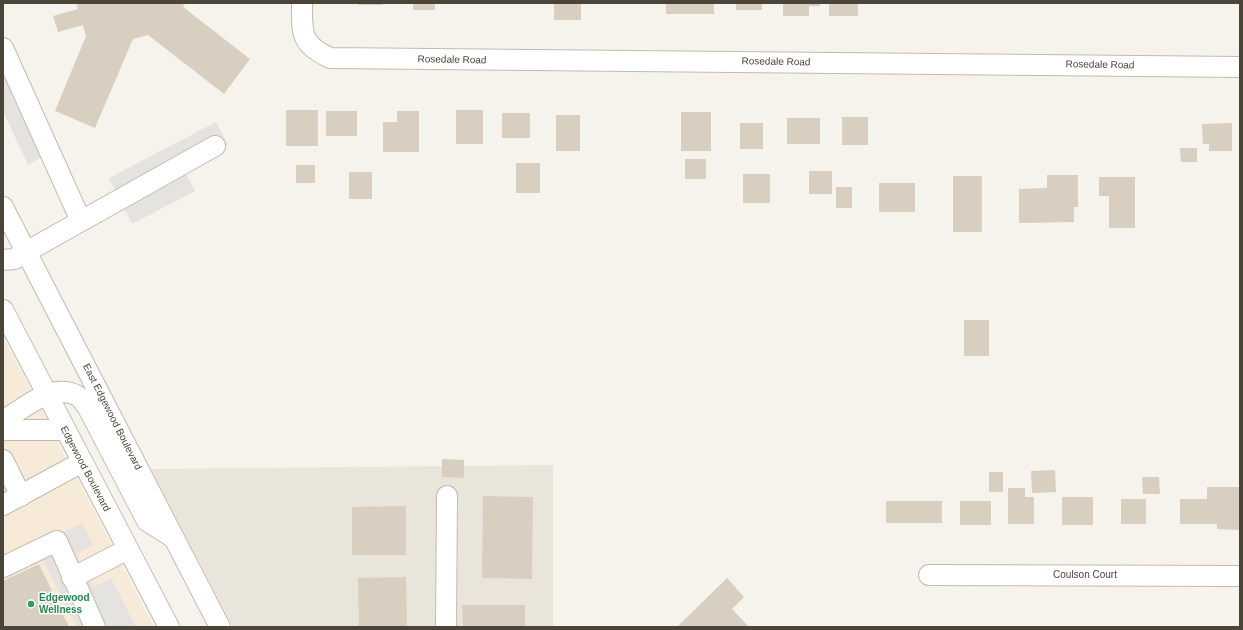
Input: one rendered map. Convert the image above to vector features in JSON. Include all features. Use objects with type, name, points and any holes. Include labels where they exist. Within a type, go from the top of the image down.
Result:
[{"type":"street","name":"Rosedale Road","points":[[302,3],[302,32],[314,51],[330,58],[1240,66]]},
{"type":"street","points":[[3,48],[81,221]]},
{"type":"street","points":[[3,260],[14,259],[215,146]]},
{"type":"street","name":"East Edgewood Boulevard","points":[[3,207],[220,627]]},
{"type":"street","name":"Edgewood Boulevard","points":[[3,310],[169,627]]},
{"type":"street","points":[[3,421],[47,394],[66,392],[78,396],[87,406],[147,521],[174,538]]},
{"type":"street","points":[[3,430],[65,430]]},
{"type":"street","points":[[3,460],[21,496]]},
{"type":"street","points":[[3,505],[82,462]]},
{"type":"street","points":[[446,627],[447,496]]},
{"type":"street","points":[[3,566],[57,541],[72,578],[95,627]]},
{"type":"street","points":[[72,578],[128,549]]},
{"type":"street","name":"Coulson Court","points":[[929,575],[1240,576]]},
{"type":"shaded area","points":[[3,35],[54,150],[28,165],[3,111]]},
{"type":"shaded area","points":[[216,122],[228,145],[183,168],[195,191],[132,224],[109,178]]},
{"type":"shaded area","points":[[3,337],[43,413],[154,627],[3,627]]},
{"type":"shaded area","points":[[553,465],[553,627],[233,627],[151,469]]},
{"type":"shaded area","points":[[82,523],[93,545],[76,554],[93,587],[111,578],[136,627],[77,627],[36,546]]},
{"type":"building","points":[[76,3],[186,3],[183,7],[250,59],[224,94],[148,35],[133,39],[95,128],[55,111],[86,36],[83,25],[58,32],[53,16],[78,9]]},
{"type":"building","points":[[358,3],[383,3],[383,5],[358,5]]},
{"type":"building","points":[[413,3],[435,3],[435,10],[413,10]]},
{"type":"building","points":[[554,3],[581,3],[581,20],[554,20]]},
{"type":"building","points":[[666,3],[714,3],[714,14],[666,14]]},
{"type":"building","points":[[736,3],[762,3],[762,10],[736,10]]},
{"type":"building","points":[[783,3],[820,3],[820,6],[809,6],[809,16],[783,16]]},
{"type":"building","points":[[829,3],[858,3],[858,16],[829,16]]},
{"type":"building","points":[[286,110],[318,110],[318,146],[286,146]]},
{"type":"building","points":[[456,110],[483,110],[483,144],[456,144]]},
{"type":"building","points":[[326,111],[357,111],[357,136],[326,136]]},
{"type":"building","points":[[397,111],[419,111],[419,152],[383,152],[383,122],[397,122]]},
{"type":"building","points":[[681,112],[711,112],[711,151],[681,151]]},
{"type":"building","points":[[502,113],[530,113],[530,138],[502,138]]},
{"type":"building","points":[[556,115],[580,115],[580,151],[556,151]]},
{"type":"building","points":[[842,117],[868,117],[868,145],[842,145]]},
{"type":"building","points":[[787,118],[820,118],[820,144],[787,144]]},
{"type":"building","points":[[740,123],[763,123],[763,149],[740,149]]},
{"type":"building","points":[[1232,123],[1232,151],[1209,151],[1209,144],[1203,144],[1202,124]]},
{"type":"building","points":[[1180,148],[1197,148],[1197,162],[1181,162]]},
{"type":"building","points":[[685,159],[706,159],[706,179],[685,179]]},
{"type":"building","points":[[516,163],[540,163],[540,193],[516,193]]},
{"type":"building","points":[[296,165],[315,165],[315,183],[296,183]]},
{"type":"building","points":[[809,171],[832,171],[832,194],[809,194]]},
{"type":"building","points":[[349,172],[372,172],[372,199],[349,199]]},
{"type":"building","points":[[743,174],[770,174],[770,203],[743,203]]},
{"type":"building","points":[[1047,175],[1078,175],[1078,207],[1074,207],[1074,222],[1019,223],[1019,189],[1047,188]]},
{"type":"building","points":[[953,176],[982,176],[982,232],[953,232]]},
{"type":"building","points":[[1099,177],[1135,177],[1135,228],[1109,228],[1109,196],[1099,196]]},
{"type":"building","points":[[879,183],[915,183],[915,212],[879,212]]},
{"type":"building","points":[[836,187],[852,187],[852,208],[836,208]]},
{"type":"building","points":[[964,320],[989,320],[989,356],[964,356]]},
{"type":"building","points":[[442,459],[464,460],[464,478],[442,477]]},
{"type":"building","points":[[1055,470],[1056,492],[1032,493],[1031,471]]},
{"type":"building","points":[[989,472],[1003,472],[1003,492],[989,492]]},
{"type":"building","points":[[1142,477],[1159,477],[1160,494],[1143,494]]},
{"type":"building","points":[[1207,487],[1240,487],[1240,530],[1217,529],[1217,524],[1180,524],[1180,499],[1207,499]]},
{"type":"building","points":[[1008,488],[1025,488],[1025,497],[1034,497],[1034,524],[1008,524]]},
{"type":"building","points":[[483,496],[533,497],[532,579],[482,578]]},
{"type":"building","points":[[1062,497],[1093,497],[1093,525],[1062,525]]},
{"type":"building","points":[[1121,499],[1146,499],[1146,524],[1121,524]]},
{"type":"building","points":[[886,501],[942,501],[942,523],[886,523]]},
{"type":"building","points":[[960,501],[991,501],[991,525],[960,525]]},
{"type":"building","points":[[406,506],[406,555],[352,555],[352,507]]},
{"type":"building","name":"Edgewood Wellness","points":[[39,564],[69,627],[3,627],[3,581]]},
{"type":"building","points":[[406,577],[407,627],[359,627],[358,578]]},
{"type":"building","points":[[727,578],[744,597],[732,609],[749,627],[677,627]]},
{"type":"building","points":[[462,605],[525,605],[525,627],[463,627]]},
{"type":"place","name":"Edgewood Wellness","points":[[31,604]]}]
